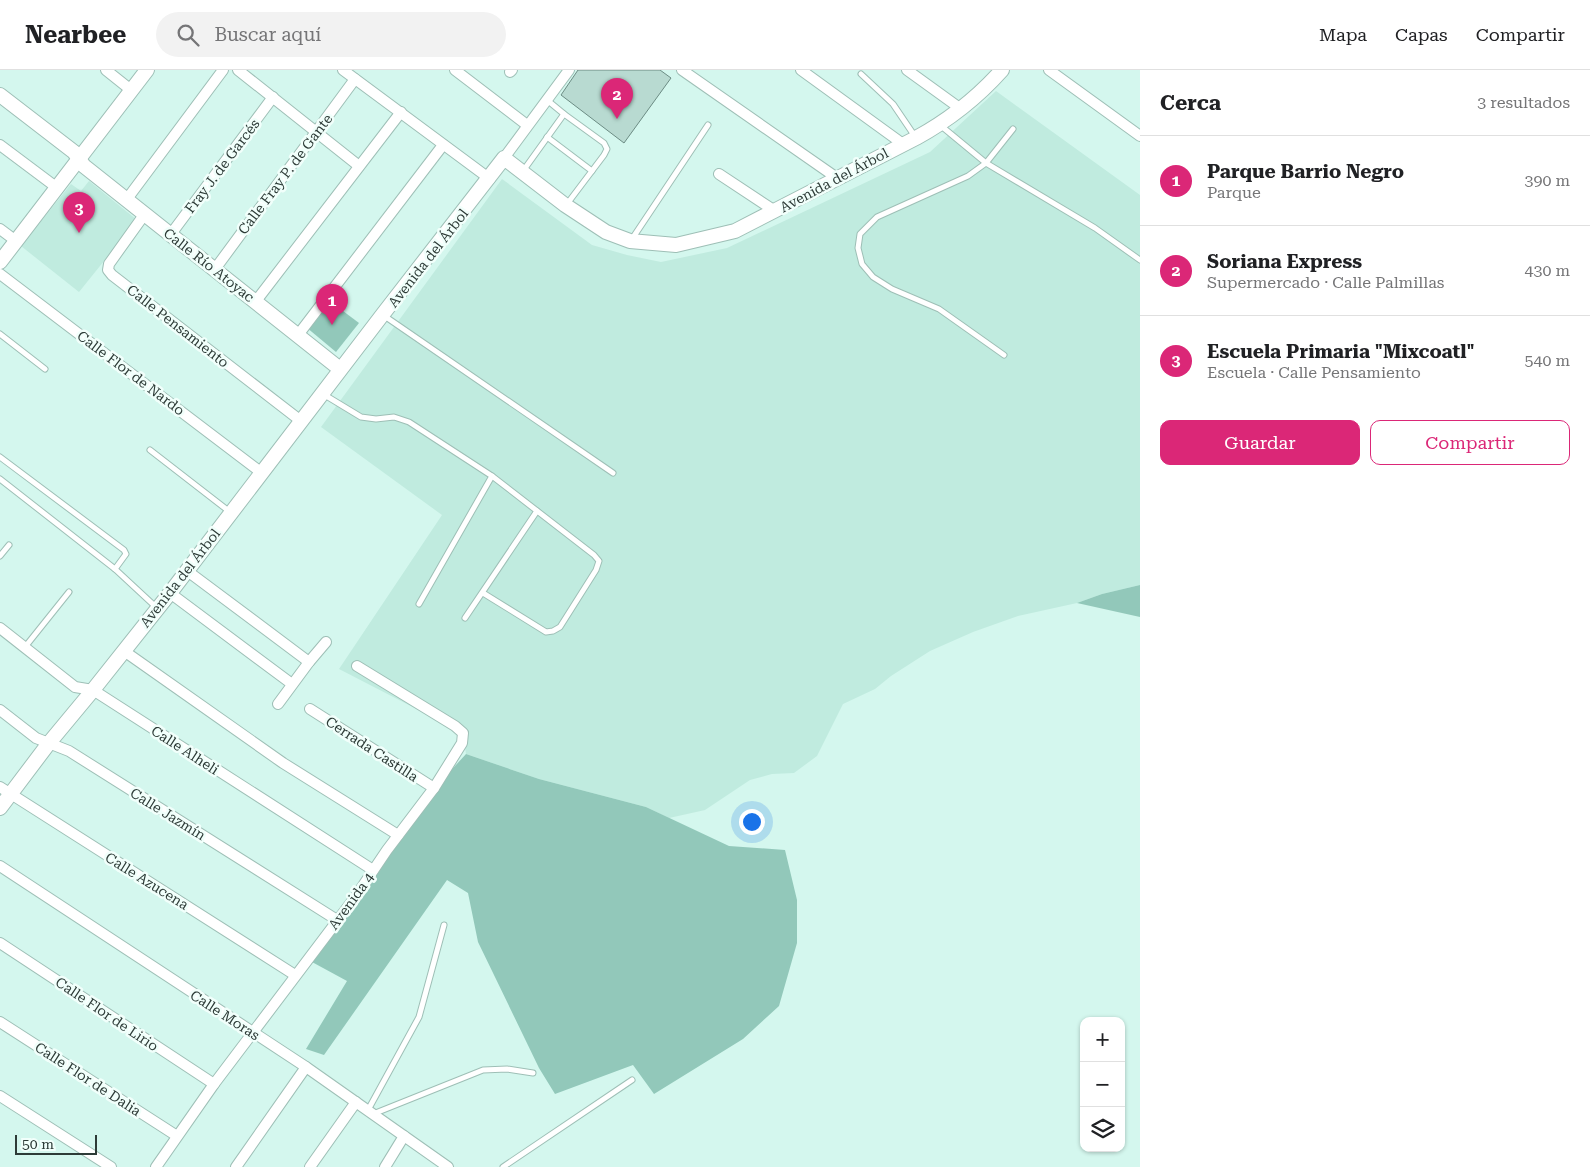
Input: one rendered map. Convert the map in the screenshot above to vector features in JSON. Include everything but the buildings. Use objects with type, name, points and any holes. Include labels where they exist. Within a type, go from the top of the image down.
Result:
[{"type":"street","points":[[106,70],[131,90]]},
{"type":"street","points":[[0,262],[147,70]]},
{"type":"street","points":[[127,200],[223,70]]},
{"type":"street","points":[[238,70],[359,166]]},
{"type":"street","points":[[344,70],[490,179]]},
{"type":"street","points":[[455,70],[527,125]]},
{"type":"street","points":[[504,158],[569,70]]},
{"type":"street","points":[[682,70],[837,178]]},
{"type":"street","points":[[801,70],[910,141]]},
{"type":"street","points":[[908,70],[961,109]]},
{"type":"street","name":"Avenida del Árbol","points":[[0,808],[5,791],[49,743],[170,593],[230,512],[490,179],[504,158],[566,206],[606,232],[630,242],[676,244],[735,231],[910,141],[940,124],[961,109],[1002,70]]},
{"type":"street","points":[[1049,70],[1140,136]]},
{"type":"street","name":"Calle Fray P. de Gante","points":[[215,269],[355,79]]},
{"type":"street","name":"Calle Río Atoyac","points":[[0,95],[74,152],[84,166],[144,215],[171,234],[340,369]]},
{"type":"street","name":"Fray J. de Garcés","points":[[171,234],[273,98]]},
{"type":"street","points":[[256,302],[401,112]]},
{"type":"street","points":[[298,335],[443,144]]},
{"type":"street","points":[[0,145],[56,187]]},
{"type":"street","points":[[719,174],[775,211]]},
{"type":"street","name":"Calle Pensamiento","points":[[144,215],[109,264],[108,270],[301,421]]},
{"type":"street","points":[[0,229],[16,242]]},
{"type":"street","name":"Calle Flor de Nardo","points":[[0,274],[262,473]]},
{"type":"street","points":[[186,570],[309,662]]},
{"type":"street","points":[[170,593],[292,684]]},
{"type":"street","name":"Calle Alheli","points":[[0,628],[75,687],[93,690],[373,870]]},
{"type":"street","points":[[278,704],[326,642]]},
{"type":"street","points":[[124,650],[283,763],[398,835]]},
{"type":"street","name":"Avenida 4","points":[[156,1167],[214,1084],[356,896],[398,835],[434,788],[462,743],[463,733],[455,726],[357,666]]},
{"type":"street","name":"Cerrada Castilla","points":[[310,709],[434,788]]},
{"type":"street","name":"Calle Jazmín","points":[[0,710],[36,738],[69,752],[337,920]]},
{"type":"street","name":"Calle Azucena","points":[[5,791],[295,975]]},
{"type":"street","name":"Calle Moras","points":[[0,866],[306,1067],[448,1167]]},
{"type":"street","name":"Calle Flor de Lirio","points":[[0,943],[214,1084]]},
{"type":"street","name":"Calle Flor de Dalia","points":[[0,1022],[177,1136]]},
{"type":"street","points":[[236,1167],[306,1067]]},
{"type":"street","points":[[0,1096],[111,1167]]},
{"type":"street","points":[[310,1167],[356,1102]]},
{"type":"street","points":[[385,1167],[404,1136]]},
{"type":"lane","points":[[861,74],[893,104],[910,141]]},
{"type":"lane","points":[[547,99],[604,143],[607,149],[566,206]]},
{"type":"lane","points":[[522,172],[564,114]]},
{"type":"lane","points":[[940,124],[986,163],[1095,228],[1140,260]]},
{"type":"lane","points":[[630,242],[708,125]]},
{"type":"lane","points":[[1004,356],[940,309],[892,289],[874,277],[862,264],[858,248],[860,234],[878,217],[968,176],[986,163],[1013,129]]},
{"type":"lane","points":[[547,137],[592,171]]},
{"type":"lane","points":[[383,314],[613,473]]},
{"type":"lane","points":[[0,334],[45,369]]},
{"type":"lane","points":[[323,393],[360,417],[376,419],[394,417],[409,422],[492,476],[594,555],[599,561],[596,570],[560,627],[553,631],[546,632],[483,592]]},
{"type":"lane","points":[[150,450],[230,512]]},
{"type":"lane","points":[[0,457],[124,550],[126,554],[124,559],[115,569]]},
{"type":"lane","points":[[419,604],[492,476]]},
{"type":"lane","points":[[0,479],[115,569],[157,609]]},
{"type":"lane","points":[[466,618],[537,511]]},
{"type":"lane","points":[[0,556],[9,545]]},
{"type":"lane","points":[[25,648],[69,592]]},
{"type":"lane","points":[[370,1112],[419,1017],[444,925]]},
{"type":"lane","points":[[370,1112],[483,1070],[507,1069],[533,1073]]},
{"type":"lane","points":[[503,1167],[632,1080]]},
{"type":"shaded area","points":[[996,91],[1140,195],[1140,585],[1102,594],[1077,603],[1018,616],[973,632],[930,651],[891,676],[875,689],[843,704],[817,756],[794,773],[772,774],[750,780],[705,810],[669,818],[646,807],[539,779],[466,754],[463,733],[339,669],[442,515],[321,427],[502,179],[592,245],[661,262],[727,248],[930,152]]},
{"type":"shaded area","points":[[89,181],[137,220],[79,292],[21,246],[71,184],[81,191]]},
{"type":"shaded area","points":[[327,299],[359,323],[336,352],[306,327]]},
{"type":"shaded area","points":[[1140,585],[1140,617],[1077,603],[1102,594]]},
{"type":"shaded area","points":[[466,754],[539,779],[646,807],[729,846],[785,850],[797,900],[797,943],[779,1006],[743,1039],[654,1094],[633,1065],[555,1094],[539,1068],[478,942],[468,893],[447,880],[324,1055],[306,1049],[347,981],[312,962],[434,789]]},
{"type":"place","name":"Soriana Express","points":[[617,119]]},
{"type":"place","name":"Escuela Primaria \"Mixcoatl\"","points":[[79,233]]},
{"type":"place","name":"Parque Barrio Negro","points":[[332,325]]}]
